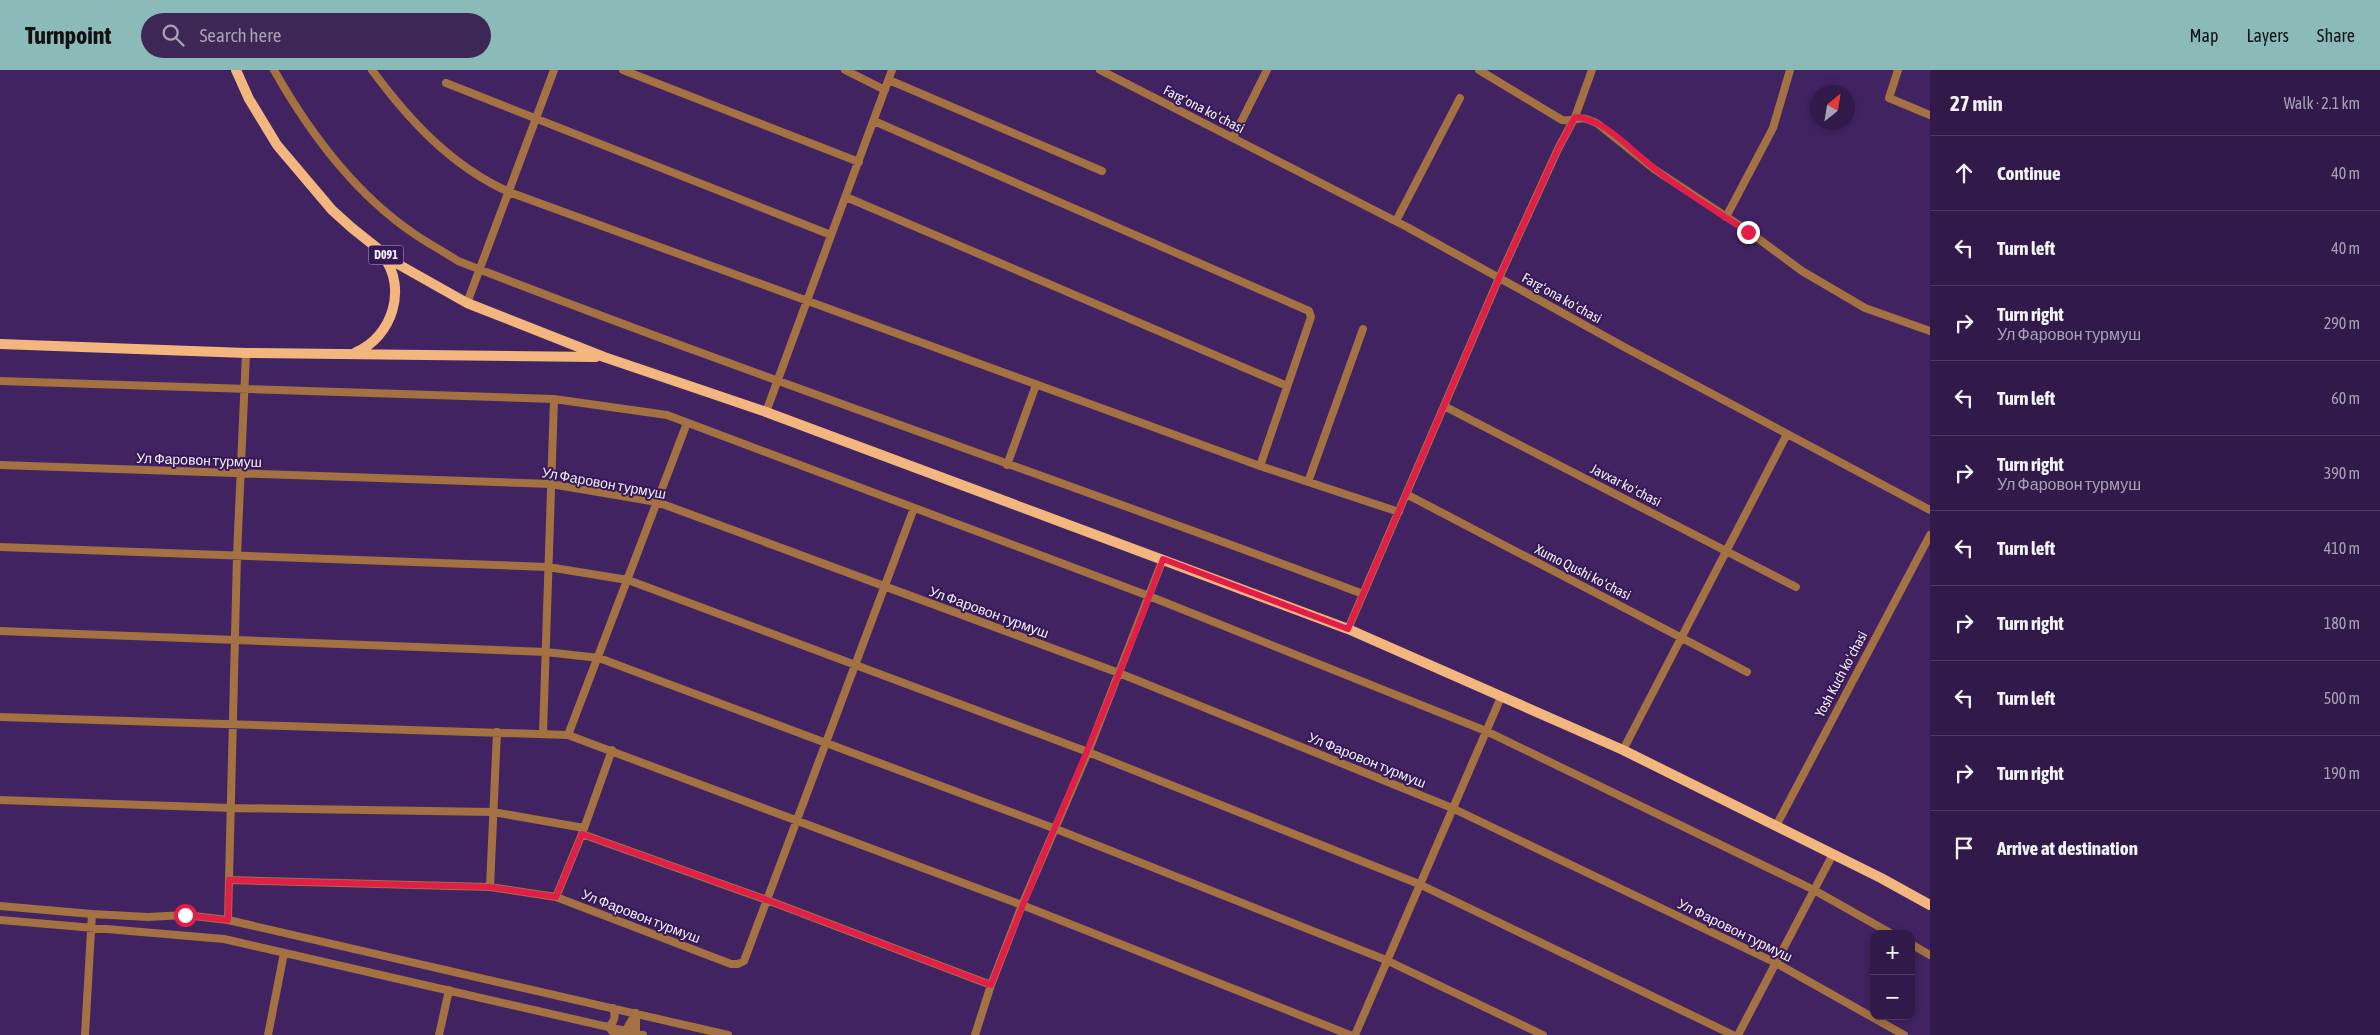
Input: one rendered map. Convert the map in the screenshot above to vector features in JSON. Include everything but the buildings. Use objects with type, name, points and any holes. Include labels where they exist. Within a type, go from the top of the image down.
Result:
[{"type":"main road","name":"D091","points":[[240,71],[263,124],[295,168],[332,210],[374,246],[418,277],[466,303],[604,357],[766,412],[1348,629],[1623,750],[1930,905]]},
{"type":"main road","points":[[354,353],[377,339],[386,326],[394,306],[395,290],[392,274],[386,259],[374,246]]},
{"type":"main road","points":[[0,344],[246,353],[604,357]]},
{"type":"street","points":[[274,70],[320,143],[371,198],[412,232],[458,261],[777,381],[1233,545],[1363,594]]},
{"type":"street","points":[[372,70],[396,103],[420,129],[466,167],[489,183],[509,192],[1260,466],[1399,512]]},
{"type":"street","points":[[466,303],[554,70]]},
{"type":"street","points":[[623,70],[859,162]]},
{"type":"street","points":[[845,70],[885,90]]},
{"type":"street","points":[[766,412],[892,70]]},
{"type":"street","name":"Fargʻona koʻchasi","points":[[1100,70],[1396,221],[1930,510]]},
{"type":"street","points":[[1233,138],[1267,70]]},
{"type":"street","points":[[1479,70],[1562,120],[1575,117],[1588,118],[1598,124],[1654,169],[1802,271],[1845,298],[1865,308],[1930,331]]},
{"type":"street","points":[[1348,629],[1499,278],[1558,149],[1575,117],[1592,70]]},
{"type":"street","points":[[1726,217],[1773,128],[1790,70]]},
{"type":"street","points":[[1898,70],[1889,98],[1930,115]]},
{"type":"street","points":[[889,80],[1102,171]]},
{"type":"street","points":[[446,83],[832,235]]},
{"type":"street","points":[[1396,221],[1460,98]]},
{"type":"street","points":[[874,121],[1308,310],[1311,317],[1260,466]]},
{"type":"street","points":[[846,197],[1287,386]]},
{"type":"street","points":[[1308,482],[1363,329]]},
{"type":"street","points":[[228,920],[237,555],[246,353]]},
{"type":"street","points":[[0,381],[554,400],[667,415],[1149,596],[1486,731],[1814,890],[1885,930]]},
{"type":"street","points":[[1007,465],[1036,385]]},
{"type":"street","points":[[543,733],[554,400]]},
{"type":"street","name":"Javxar koʻchasi","points":[[1444,406],[1796,587]]},
{"type":"street","points":[[568,735],[599,658],[687,423]]},
{"type":"street","points":[[1623,750],[1787,434]]},
{"type":"street","name":"Ул Фаровон турмуш","points":[[0,465],[551,484],[657,502],[1119,673],[1452,808],[1776,963],[1904,1035]]},
{"type":"street","name":"Xumo Qushi koʻchasi","points":[[1406,494],[1747,672]]},
{"type":"street","points":[[767,900],[796,818],[914,508]]},
{"type":"street","name":"Yosh Kuch koʻchasi","points":[[1776,826],[1860,664],[1930,535]]},
{"type":"street","points":[[0,547],[548,568],[628,580],[1088,752],[1419,884],[1733,1035]]},
{"type":"street","points":[[975,1035],[991,985],[1022,905],[1088,752],[1163,559]]},
{"type":"street","points":[[0,631],[546,652],[599,658],[1056,829],[1386,960],[1543,1035]]},
{"type":"street","points":[[1355,1035],[1501,697]]},
{"type":"street","points":[[0,717],[568,735],[796,818],[1350,1035]]},
{"type":"street","points":[[490,887],[497,732]]},
{"type":"street","points":[[556,897],[583,831],[612,750]]},
{"type":"street","points":[[0,800],[231,808],[493,812],[583,831],[991,985]]},
{"type":"street","points":[[1738,1035],[1832,854]]},
{"type":"street","name":"Ул Фаровон турмуш","points":[[229,880],[490,887],[556,897],[731,964],[738,964],[744,960],[767,900]]},
{"type":"street","points":[[0,906],[148,917],[185,915],[228,920],[728,1035]]},
{"type":"street","points":[[85,1035],[92,914]]},
{"type":"street","points":[[0,920],[224,939],[609,1027],[623,1033],[638,1034],[636,1013]]},
{"type":"street","points":[[1915,946],[1930,955]]},
{"type":"street","points":[[268,1035],[284,952]]},
{"type":"street","points":[[439,1035],[449,990]]},
{"type":"street","points":[[609,1027],[616,1015],[613,1008]]},
{"type":"street","points":[[623,1033],[636,1013]]},
{"type":"street","points":[[609,1027],[616,1035]]},
{"type":"route","points":[[185,915],[228,920],[229,880],[490,887],[556,897],[582,834],[767,900],[991,985],[1022,905],[1088,752],[1163,559],[1348,629],[1499,278],[1558,149],[1575,117],[1588,118],[1598,124],[1654,169],[1748,232]]}]
